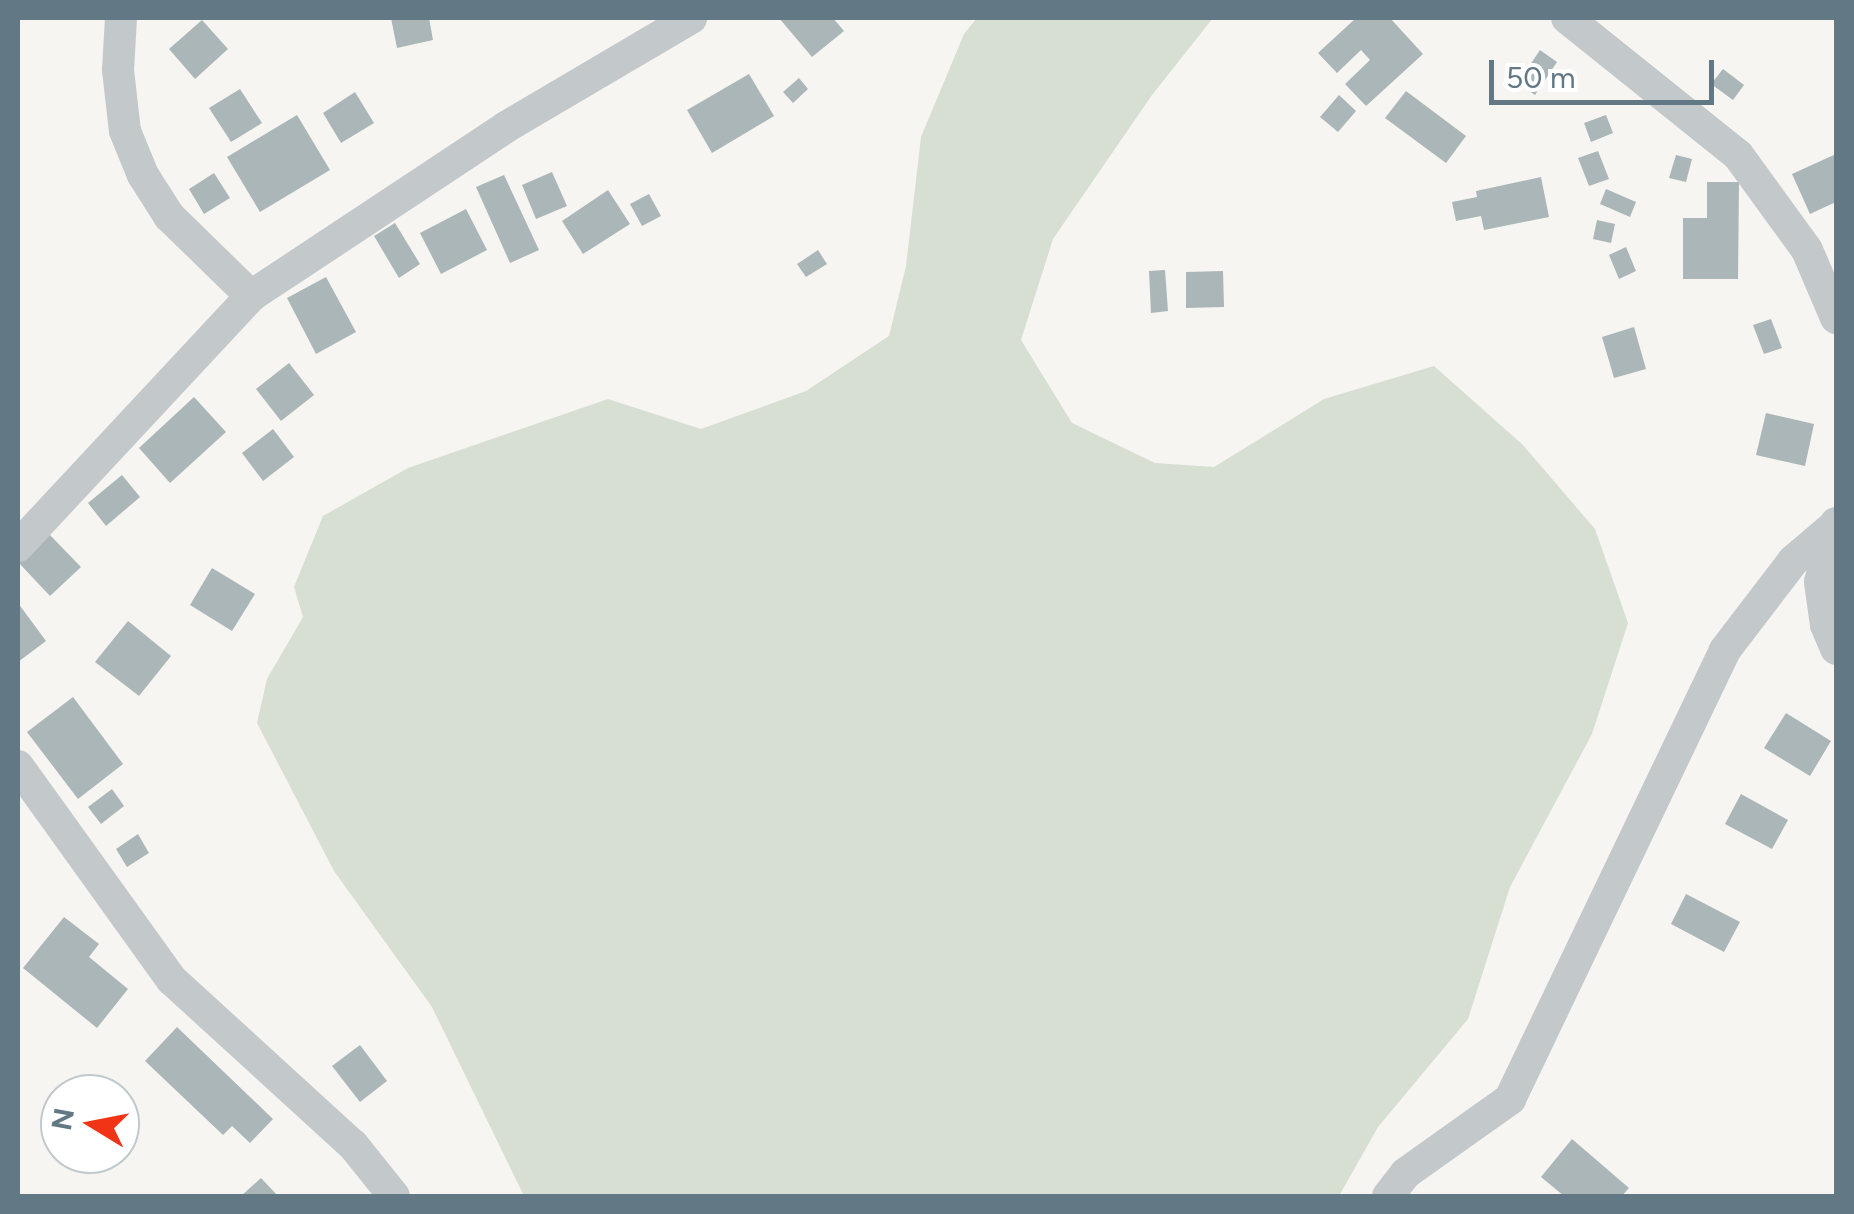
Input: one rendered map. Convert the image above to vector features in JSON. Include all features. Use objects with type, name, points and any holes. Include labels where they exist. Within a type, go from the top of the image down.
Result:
[{"type":"street","points":[[121,18],[118,70],[125,131],[143,175],[169,216],[250,296]]},
{"type":"street","points":[[18,546],[250,296],[506,128],[691,18]]},
{"type":"street","points":[[1567,18],[1738,155],[1806,250],[1836,318]]},
{"type":"street","points":[[1836,524],[1820,582],[1826,626],[1836,649]]},
{"type":"street","points":[[1388,1196],[1406,1173],[1510,1099],[1725,650],[1793,561],[1836,524]]},
{"type":"street","points":[[18,766],[172,980],[353,1145],[394,1196]]},
{"type":"shaded area","points":[[977,18],[1213,18],[1152,95],[1053,239],[1021,340],[1072,423],[1155,463],[1214,467],[1324,399],[1434,366],[1523,445],[1595,529],[1628,623],[1592,734],[1510,887],[1468,1019],[1378,1127],[1339,1196],[524,1196],[432,1007],[334,871],[257,723],[267,679],[303,617],[294,587],[323,516],[408,468],[608,399],[701,429],[806,391],[889,336],[906,266],[921,137],[964,34]]},
{"type":"building","points":[[391,18],[429,18],[433,40],[397,48]]},
{"type":"building","points":[[779,18],[833,18],[844,31],[812,57]]},
{"type":"building","points":[[1356,18],[1390,18],[1423,54],[1366,106],[1345,84],[1370,60],[1361,50],[1337,73],[1318,53]]},
{"type":"building","points":[[202,20],[228,49],[195,79],[169,49]]},
{"type":"building","points":[[1540,50],[1557,62],[1535,95],[1518,83]]},
{"type":"building","points":[[1723,69],[1744,85],[1733,100],[1711,84]]},
{"type":"building","points":[[749,74],[774,116],[712,153],[687,110]]},
{"type":"building","points":[[799,78],[808,89],[793,103],[783,92]]},
{"type":"building","points":[[240,89],[262,123],[231,142],[209,108]]},
{"type":"building","points":[[1406,91],[1466,136],[1446,163],[1385,118]]},
{"type":"building","points":[[355,92],[374,123],[341,143],[323,113]]},
{"type":"building","points":[[1339,95],[1356,111],[1338,132],[1320,117]]},
{"type":"building","points":[[297,115],[330,170],[260,212],[227,157]]},
{"type":"building","points":[[1606,115],[1613,133],[1591,142],[1584,123]]},
{"type":"building","points":[[1598,151],[1609,179],[1589,186],[1578,158]]},
{"type":"building","points":[[1836,154],[1836,202],[1810,214],[1792,174]]},
{"type":"building","points":[[1676,155],[1692,159],[1686,182],[1669,178]]},
{"type":"building","points":[[552,172],[567,206],[536,219],[522,185]]},
{"type":"building","points":[[214,173],[230,198],[204,214],[189,189]]},
{"type":"building","points":[[504,175],[539,250],[510,263],[476,187]]},
{"type":"building","points":[[1541,177],[1549,217],[1484,230],[1481,216],[1456,221],[1452,202],[1477,197],[1476,191]]},
{"type":"building","points":[[1707,182],[1739,182],[1738,279],[1683,279],[1683,218],[1707,218]]},
{"type":"building","points":[[1606,189],[1636,202],[1630,217],[1600,204]]},
{"type":"building","points":[[608,190],[630,224],[583,254],[562,221]]},
{"type":"building","points":[[649,194],[661,216],[642,226],[630,204]]},
{"type":"building","points":[[466,209],[487,250],[441,274],[420,233]]},
{"type":"building","points":[[1597,220],[1615,224],[1611,243],[1593,239]]},
{"type":"building","points":[[395,223],[420,264],[399,278],[374,236]]},
{"type":"building","points":[[1626,247],[1636,271],[1619,279],[1609,255]]},
{"type":"building","points":[[818,250],[827,264],[806,277],[797,264]]},
{"type":"building","points":[[1165,270],[1168,311],[1151,313],[1149,271]]},
{"type":"building","points":[[1223,271],[1224,307],[1186,308],[1186,272]]},
{"type":"building","points":[[326,277],[356,332],[316,354],[287,298]]},
{"type":"building","points":[[1771,319],[1782,348],[1764,354],[1753,325]]},
{"type":"building","points":[[1634,327],[1646,369],[1614,378],[1602,337]]},
{"type":"building","points":[[289,363],[314,395],[281,421],[256,389]]},
{"type":"building","points":[[194,397],[226,432],[170,483],[139,448]]},
{"type":"building","points":[[1766,413],[1814,424],[1805,466],[1756,455]]},
{"type":"building","points":[[273,429],[294,457],[263,481],[242,453]]},
{"type":"building","points":[[122,475],[140,497],[106,526],[88,503]]},
{"type":"building","points":[[48,533],[81,567],[50,596],[18,562]]},
{"type":"building","points":[[212,568],[255,594],[232,631],[190,605]]},
{"type":"building","points":[[18,603],[46,641],[18,662]]},
{"type":"building","points":[[128,621],[171,656],[139,696],[95,662]]},
{"type":"building","points":[[73,697],[123,764],[78,799],[27,732]]},
{"type":"building","points":[[1786,713],[1831,741],[1810,776],[1764,748]]},
{"type":"building","points":[[112,789],[124,806],[101,824],[88,807]]},
{"type":"building","points":[[1741,794],[1788,820],[1772,849],[1725,824]]},
{"type":"building","points":[[138,834],[149,853],[127,867],[116,849]]},
{"type":"building","points":[[1686,894],[1740,922],[1724,952],[1671,924]]},
{"type":"building","points":[[64,917],[99,944],[89,957],[128,989],[97,1028],[23,968]]},
{"type":"building","points":[[177,1027],[273,1119],[250,1143],[232,1126],[223,1135],[145,1061]]},
{"type":"building","points":[[360,1045],[387,1081],[360,1102],[332,1066]]},
{"type":"building","points":[[1572,1139],[1629,1188],[1622,1196],[1564,1196],[1541,1177]]},
{"type":"building","points":[[261,1178],[278,1196],[241,1196]]}]
